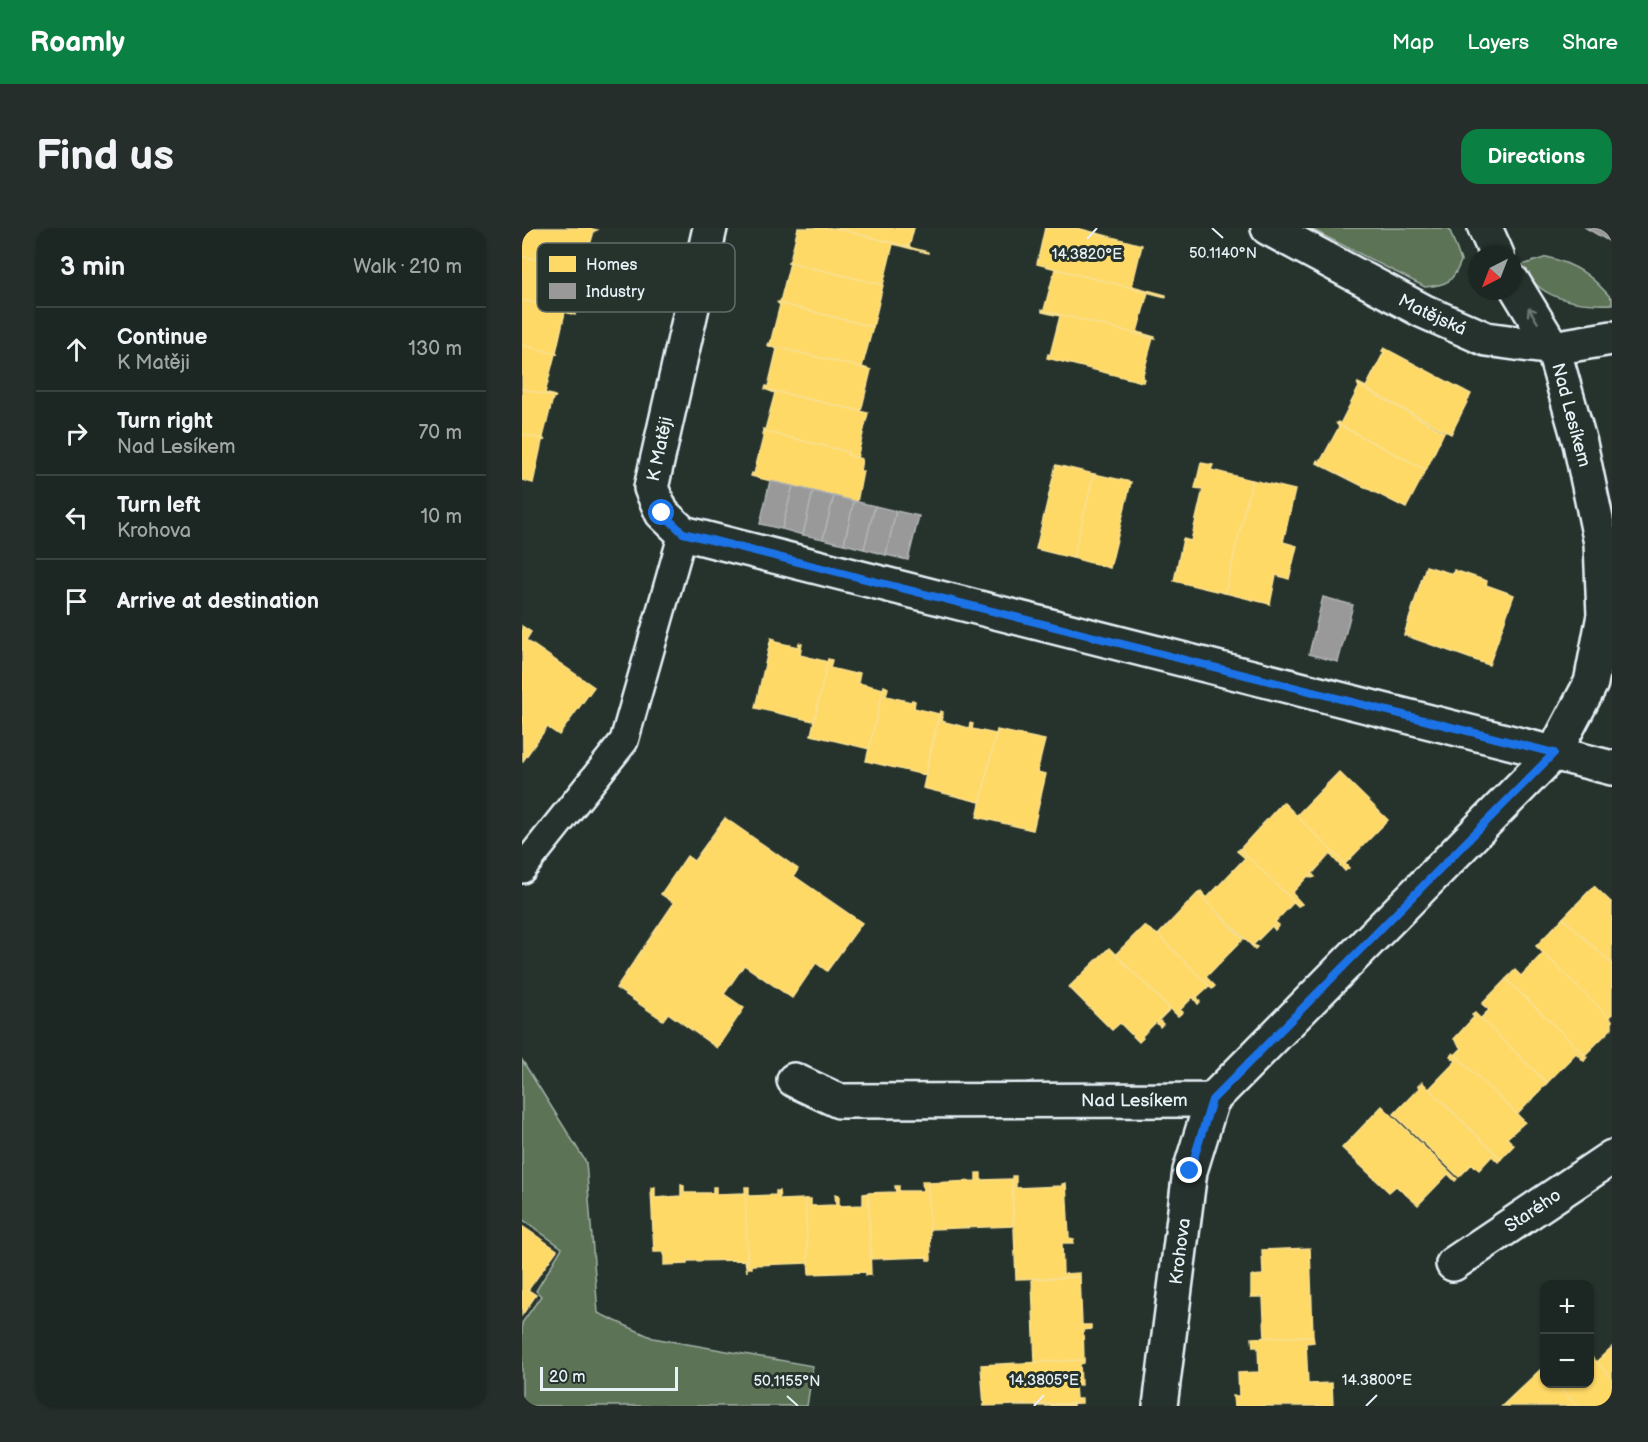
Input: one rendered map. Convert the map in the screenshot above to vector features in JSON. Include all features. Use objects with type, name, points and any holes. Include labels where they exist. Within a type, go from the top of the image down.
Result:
[{"type":"street","name":"K Matěji","points":[[707,243],[710,228]]},
{"type":"street","name":"Matějská","points":[[1268,228],[1423,311],[1486,339],[1553,348],[1612,338]]},
{"type":"street","points":[[1485,228],[1493,246]]},
{"type":"street","name":"Nad Lesíkem","points":[[794,1080],[839,1101],[1212,1100],[1554,753],[1591,683],[1604,615],[1601,543],[1580,443],[1553,348],[1522,297]]},
{"type":"street","name":"K Matěji","points":[[683,533],[662,513],[651,488],[691,312]]},
{"type":"street","points":[[683,533],[1612,768]]},
{"type":"street","name":"Krohova","points":[[1160,1406],[1190,1171],[1212,1100]]},
{"type":"street","name":"Starého","points":[[1453,1264],[1612,1157]]},
{"type":"lane","points":[[522,869],[624,741],[683,533]]},
{"type":"green space","points":[[1309,228],[1449,228],[1461,261],[1455,274],[1448,281],[1425,287]]},
{"type":"green space","points":[[1547,257],[1567,264],[1584,272],[1598,284],[1612,299],[1612,304],[1584,303],[1555,297],[1539,287],[1522,269],[1522,265]]},
{"type":"green space","points":[[522,1060],[586,1162],[598,1313],[653,1338],[813,1366],[807,1406],[522,1406],[522,1323],[541,1296],[536,1291],[562,1248],[522,1219]]},
{"type":"building: Homes","points":[[522,228],[597,230],[594,231],[591,243],[537,243],[537,260],[522,256]]},
{"type":"building: Homes","points":[[798,228],[835,228],[928,253],[893,244],[883,285],[788,262]]},
{"type":"building: Homes","points":[[835,228],[914,228],[909,247]]},
{"type":"building: Homes","points":[[1045,228],[1077,228],[1142,245],[1132,286],[1166,295],[1166,297],[1037,264]]},
{"type":"building: Homes","points":[[522,256],[537,260],[537,304],[522,300]]},
{"type":"building: Homes","points":[[788,262],[883,285],[873,327],[778,303],[790,263]]},
{"type":"building: Homes","points":[[1055,269],[1148,292],[1137,332],[1155,337],[1155,339],[1042,310],[1044,310]]},
{"type":"building: Homes","points":[[522,300],[537,304],[537,312],[565,312],[557,354],[522,345]]},
{"type":"building: Homes","points":[[778,303],[873,327],[862,367],[871,370],[767,345],[770,344],[780,305]]},
{"type":"building: Homes","points":[[1042,310],[1153,338],[1142,378],[1143,382],[1047,358],[1048,354],[1050,355],[1060,316],[1042,312]]},
{"type":"building: Homes","points":[[522,345],[557,354],[555,354],[545,393],[555,397],[522,389]]},
{"type":"building: Homes","points":[[767,345],[871,370],[861,411],[765,389],[766,386],[768,387],[777,349]]},
{"type":"building: Homes","points":[[1384,348],[1471,394],[1451,434],[1358,385],[1358,383],[1366,387]]},
{"type":"building: Homes","points":[[1358,385],[1444,432],[1426,470],[1337,424],[1338,422],[1340,424]]},
{"type":"building: Homes","points":[[522,389],[555,397],[544,440],[522,434]]},
{"type":"building: Homes","points":[[765,389],[868,413],[857,458],[847,455],[848,452],[763,431],[775,393]]},
{"type":"building: Homes","points":[[1337,424],[1426,470],[1406,508],[1317,463],[1318,460],[1320,462],[1339,427]]},
{"type":"building: Homes","points":[[763,431],[848,452],[847,455],[862,459],[860,471],[863,471],[857,502],[751,476],[752,473],[754,474]]},
{"type":"building: Homes","points":[[522,434],[544,440],[533,483],[522,480]]},
{"type":"building: Homes","points":[[1201,463],[1213,465],[1211,470],[1252,480],[1225,593],[1174,581],[1183,539],[1191,541],[1203,489],[1195,488]]},
{"type":"building: Homes","points":[[1056,465],[1094,474],[1073,558],[1036,549]]},
{"type":"building: Homes","points":[[1094,474],[1131,482],[1110,568],[1073,558]]},
{"type":"building: Homes","points":[[1252,480],[1295,490],[1283,542],[1297,546],[1289,579],[1276,575],[1270,604],[1225,593]]},
{"type":"building: Homes","points":[[1426,566],[1453,574],[1454,570],[1487,581],[1486,585],[1514,595],[1489,665],[1404,635]]},
{"type":"building: Homes","points":[[522,626],[531,632],[526,640],[594,687],[559,735],[547,727],[523,761]]},
{"type":"building: Homes","points":[[771,638],[775,639],[775,642],[798,647],[799,643],[802,644],[800,655],[828,662],[814,721],[755,708]]},
{"type":"building: Homes","points":[[828,659],[832,660],[830,668],[855,674],[860,673],[858,683],[884,689],[870,749],[811,735]]},
{"type":"building: Homes","points":[[884,686],[888,688],[886,696],[915,701],[914,708],[939,714],[925,775],[866,761]]},
{"type":"building: Homes","points":[[940,711],[943,712],[941,721],[969,728],[970,723],[973,724],[972,729],[996,734],[980,802],[923,788]]},
{"type":"building: Homes","points":[[997,730],[1045,740],[1037,772],[1046,774],[1033,830],[977,817]]},
{"type":"building: Homes","points":[[1339,772],[1388,820],[1345,864],[1296,816]]},
{"type":"building: Homes","points":[[1283,802],[1349,868],[1345,871],[1330,854],[1312,874],[1315,877],[1308,876],[1292,893],[1302,904],[1298,906],[1240,849]]},
{"type":"building: Homes","points":[[725,818],[798,869],[794,876],[862,923],[827,971],[816,963],[792,998],[744,965],[724,994],[744,1008],[717,1048],[668,1013],[663,1020],[616,988],[674,903],[661,894],[687,856],[694,861]]},
{"type":"building: Homes","points":[[1240,849],[1294,902],[1275,922],[1279,925],[1275,930],[1272,926],[1253,945],[1257,947],[1255,949],[1198,893],[1201,891],[1207,898],[1245,858],[1237,851]]},
{"type":"building: Homes","points":[[1594,886],[1612,903],[1612,964],[1563,918]]},
{"type":"building: Homes","points":[[1198,893],[1243,939],[1206,977],[1215,986],[1212,989],[1158,935]]},
{"type":"building: Homes","points":[[1563,918],[1612,964],[1612,1015],[1609,1018],[1536,946]]},
{"type":"building: Homes","points":[[1144,926],[1158,935],[1209,986],[1197,997],[1200,1002],[1198,1004],[1193,997],[1180,1010],[1183,1012],[1178,1016],[1115,955]]},
{"type":"building: Homes","points":[[1109,948],[1170,1009],[1159,1020],[1163,1024],[1160,1027],[1156,1022],[1139,1042],[1120,1023],[1112,1030],[1069,987]]},
{"type":"building: Homes","points":[[1543,953],[1612,1020],[1612,1028],[1585,1055],[1506,979],[1515,970],[1521,976]]},
{"type":"building: Homes","points":[[1506,979],[1587,1057],[1584,1061],[1576,1053],[1547,1083],[1480,1019],[1489,1010],[1482,1004]]},
{"type":"building: Homes","points":[[1475,1013],[1547,1083],[1517,1115],[1455,1055],[1462,1048],[1454,1039]]},
{"type":"building: Homes","points":[[1453,1053],[1525,1122],[1507,1138],[1514,1145],[1501,1159],[1429,1089],[1456,1061],[1450,1056]]},
{"type":"building: Homes","points":[[1422,1082],[1501,1159],[1498,1162],[1492,1156],[1479,1170],[1472,1164],[1459,1177],[1394,1114]]},
{"type":"building: Homes","points":[[1382,1106],[1457,1179],[1455,1181],[1448,1174],[1418,1205],[1396,1186],[1389,1192],[1342,1148]]},
{"type":"building: Homes","points":[[976,1173],[981,1173],[981,1180],[1012,1179],[1013,1226],[930,1229],[928,1183],[976,1181]]},
{"type":"building: Homes","points":[[1012,1176],[1016,1176],[1016,1188],[1062,1186],[1066,1183],[1069,1238],[1074,1239],[1073,1243],[1062,1243],[1063,1274],[1080,1273],[1080,1277],[1016,1279]]},
{"type":"building: Homes","points":[[922,1181],[928,1181],[931,1260],[927,1260],[927,1257],[871,1259],[868,1193],[896,1192],[895,1186],[899,1186],[899,1191],[923,1191]]},
{"type":"building: Homes","points":[[681,1185],[684,1186],[684,1193],[713,1193],[713,1187],[716,1187],[716,1194],[746,1193],[747,1272],[745,1260],[687,1261],[687,1264],[664,1265],[664,1252],[654,1252],[651,1188],[655,1187],[655,1198],[681,1196]]},
{"type":"building: Homes","points":[[745,1187],[749,1187],[749,1196],[776,1195],[776,1191],[779,1191],[780,1200],[805,1199],[808,1263],[752,1265],[752,1268],[748,1268]]},
{"type":"building: Homes","points":[[868,1193],[871,1275],[866,1275],[866,1272],[809,1274],[805,1199],[811,1199],[811,1206],[836,1205],[835,1194],[839,1195],[839,1206],[863,1205],[863,1194]]},
{"type":"building: Homes","points":[[522,1226],[557,1250],[528,1290],[536,1295],[522,1315]]},
{"type":"building: Homes","points":[[1310,1248],[1313,1336],[1265,1338],[1263,1297],[1251,1297],[1251,1276],[1263,1275],[1262,1250]]},
{"type":"building: Homes","points":[[1080,1277],[1082,1325],[1091,1325],[1091,1329],[1083,1330],[1084,1360],[1035,1362],[1032,1279]]},
{"type":"building: Homes","points":[[1313,1336],[1314,1342],[1306,1343],[1308,1384],[1332,1383],[1333,1406],[1234,1406],[1233,1396],[1239,1396],[1238,1373],[1259,1372],[1258,1347],[1253,1347],[1252,1338]]},
{"type":"building: Homes","points":[[1612,1347],[1612,1378],[1596,1362]]},
{"type":"building: Homes","points":[[1594,1359],[1612,1378],[1612,1406],[1577,1406],[1560,1388],[1594,1388]]},
{"type":"building: Homes","points":[[1084,1360],[1084,1363],[1080,1364],[1081,1385],[1075,1385],[1076,1399],[1082,1399],[1082,1403],[984,1406],[981,1365]]},
{"type":"building: Homes","points":[[1540,1370],[1540,1388],[1560,1388],[1577,1406],[1502,1406]]},
{"type":"building: Homes","points":[[1073,1404],[1073,1406],[1014,1406]]},
{"type":"building: Industry","points":[[1586,228],[1612,228],[1612,243]]},
{"type":"building: Industry","points":[[770,481],[793,486],[782,529],[760,524]]},
{"type":"building: Industry","points":[[793,486],[813,491],[803,535],[782,529]]},
{"type":"building: Industry","points":[[813,491],[834,496],[823,539],[803,535]]},
{"type":"building: Industry","points":[[834,496],[854,501],[844,544],[823,539]]},
{"type":"building: Industry","points":[[854,501],[875,506],[864,549],[844,544]]},
{"type":"building: Industry","points":[[875,506],[896,511],[886,555],[864,549]]},
{"type":"building: Industry","points":[[896,511],[919,516],[908,560],[886,555]]},
{"type":"building: Industry","points":[[1323,597],[1353,605],[1338,662],[1309,654]]},
{"type":"route","points":[[662,513],[683,533],[1554,753],[1212,1100],[1190,1171]]}]
